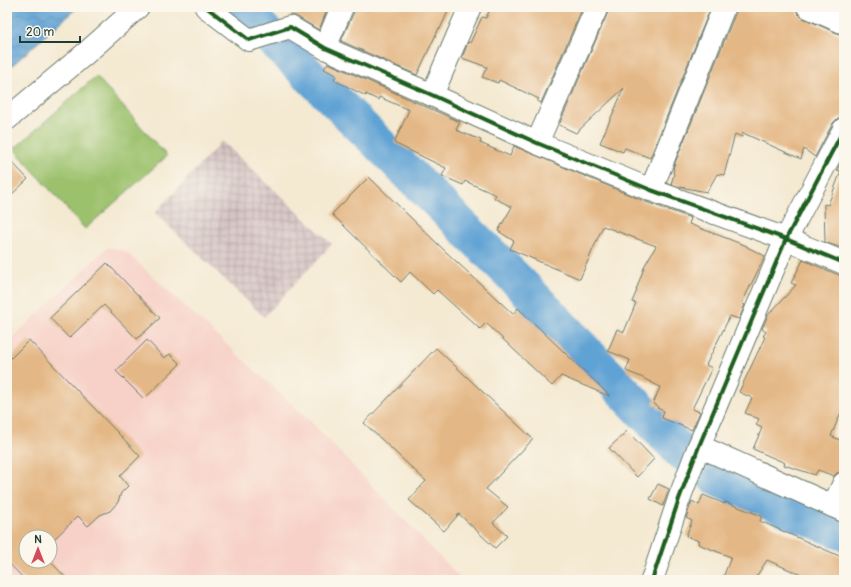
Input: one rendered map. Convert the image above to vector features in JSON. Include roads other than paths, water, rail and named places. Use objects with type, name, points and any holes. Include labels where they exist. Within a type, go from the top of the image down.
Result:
[{"type":"street","points":[[7,119],[85,54],[138,7]]},
{"type":"street","points":[[206,7],[249,40],[290,26],[325,48],[537,143],[651,190],[786,239],[844,263]]},
{"type":"street","points":[[325,48],[342,7]]},
{"type":"street","points":[[432,95],[470,7]]},
{"type":"street","points":[[537,143],[597,7]]},
{"type":"street","points":[[651,190],[724,7]]},
{"type":"street","points":[[808,7],[844,23]]},
{"type":"street","points":[[652,580],[679,499],[786,239],[844,129]]},
{"type":"street","points":[[700,446],[839,508],[844,483]]},
{"type":"water","points":[[7,7],[78,7],[7,70]]},
{"type":"waterway","points":[[240,7],[520,283],[683,454],[722,481],[844,533]]}]
